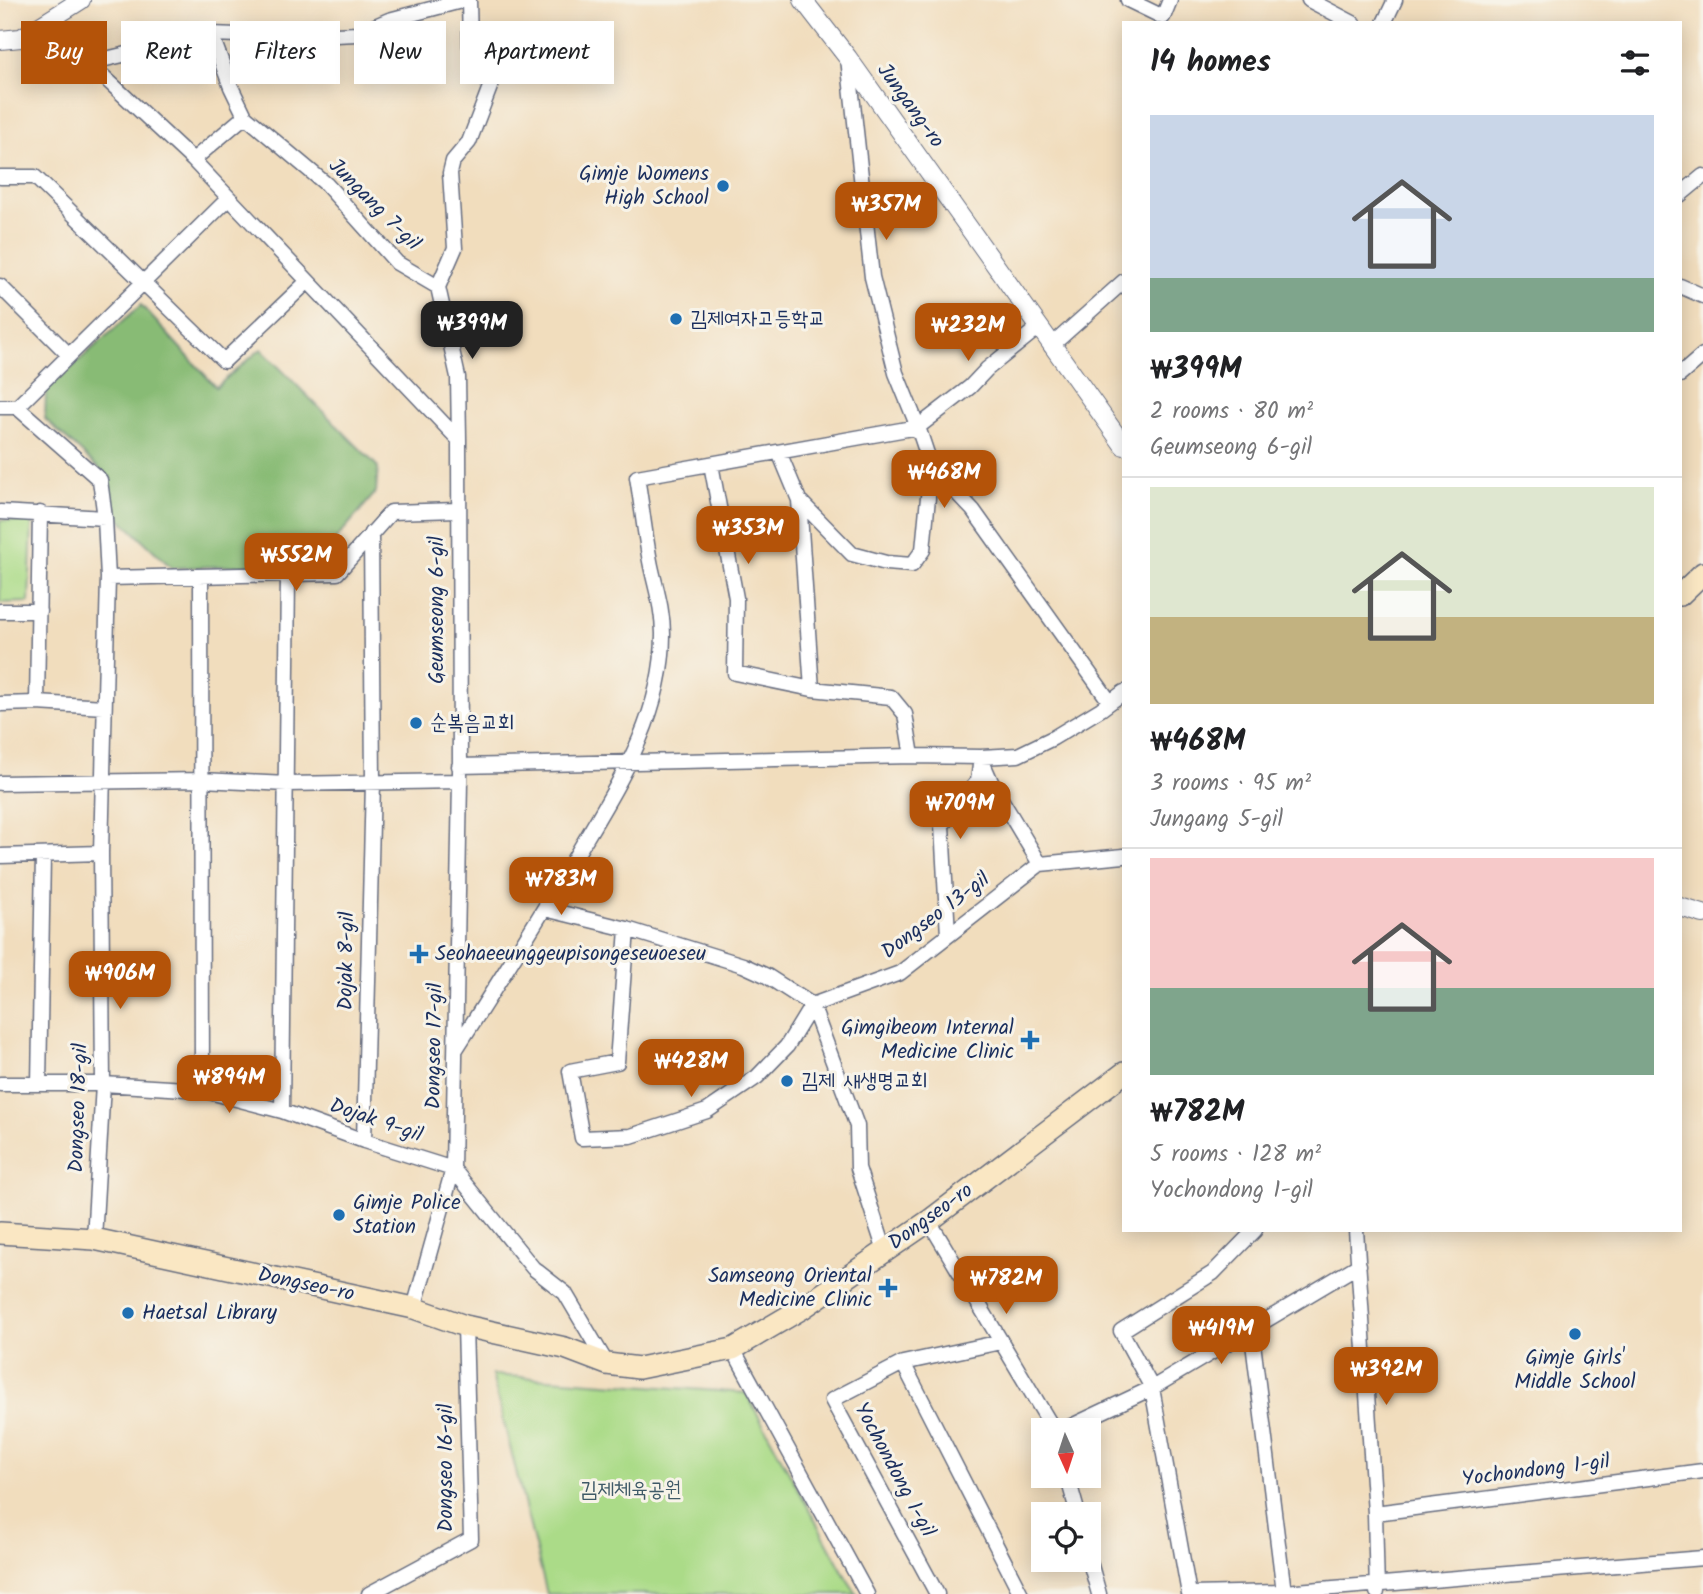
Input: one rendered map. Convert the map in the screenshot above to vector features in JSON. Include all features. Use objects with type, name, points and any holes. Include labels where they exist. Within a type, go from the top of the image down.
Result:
[{"type":"main road","points":[[1682,593],[1703,573]]},
{"type":"main road","name":"Dongseo-ro","points":[[0,1233],[94,1239],[414,1308],[465,1326],[565,1348],[607,1364],[639,1368],[733,1349],[801,1309],[929,1221],[1122,1075]]},
{"type":"street","points":[[48,21],[81,0]]},
{"type":"street","name":"Jungang 7-gil","points":[[216,34],[291,37],[357,34],[389,20],[467,0],[471,46],[491,73],[490,87],[469,142],[453,161],[450,173],[455,248],[438,287],[397,263],[326,184],[245,116],[216,47]]},
{"type":"street","name":"Jungang-ro","points":[[803,0],[848,58],[1122,443]]},
{"type":"street","points":[[1128,0],[1163,17],[1170,0]]},
{"type":"street","points":[[1309,0],[1349,21]]},
{"type":"street","points":[[1385,21],[1395,0]]},
{"type":"street","points":[[0,33],[21,38]]},
{"type":"street","points":[[0,40],[21,38]]},
{"type":"street","points":[[799,500],[852,554],[886,563],[912,565],[923,550],[931,466],[896,373],[872,278],[848,58]]},
{"type":"street","points":[[107,80],[193,160],[459,440]]},
{"type":"street","points":[[193,160],[245,116]]},
{"type":"street","points":[[1682,193],[1703,176]]},
{"type":"street","points":[[0,177],[35,177],[224,361],[308,281]]},
{"type":"street","points":[[0,407],[17,407],[228,199]]},
{"type":"street","points":[[1051,346],[1122,283]]},
{"type":"street","points":[[0,286],[69,355]]},
{"type":"street","name":"Geumseong 6-gil","points":[[438,287],[458,377],[459,773]]},
{"type":"street","points":[[1682,287],[1703,296]]},
{"type":"street","points":[[456,1049],[545,909],[630,763],[649,717],[663,634],[659,594],[637,477],[918,427],[970,387],[987,369],[1039,327]]},
{"type":"street","points":[[1682,365],[1702,356]]},
{"type":"street","points":[[1682,373],[1702,356]]},
{"type":"street","name":"Dongseo 18-gil","points":[[17,407],[100,481],[105,518],[108,578],[101,853],[103,1084],[94,1239]]},
{"type":"street","points":[[779,452],[799,500],[811,689]]},
{"type":"street","points":[[711,464],[736,598],[735,673],[811,689],[891,697],[905,714],[912,756]]},
{"type":"street","points":[[931,466],[973,510],[1110,702]]},
{"type":"street","points":[[108,578],[337,573],[391,512],[458,510]]},
{"type":"street","points":[[0,512],[105,518]]},
{"type":"street","points":[[37,703],[40,513]]},
{"type":"street","name":"Dojak 8-gil","points":[[364,1141],[373,782],[371,533]]},
{"type":"street","points":[[282,1111],[288,576]]},
{"type":"street","points":[[201,577],[202,1090]]},
{"type":"street","points":[[0,611],[39,611]]},
{"type":"street","points":[[0,783],[202,780],[287,784],[373,782],[459,773],[630,763],[1018,755],[1053,738],[1122,693]]},
{"type":"street","points":[[0,704],[104,707]]},
{"type":"street","points":[[981,757],[992,784],[1040,864],[1122,856]]},
{"type":"street","points":[[948,935],[942,825],[978,781],[981,757]]},
{"type":"street","name":"Dongseo 17-gil","points":[[414,1308],[453,1168],[459,773]]},
{"type":"street","points":[[0,856],[101,853]]},
{"type":"street","points":[[38,1084],[43,856]]},
{"type":"street","name":"Dongseo 13-gil","points":[[812,1006],[900,973],[1040,864]]},
{"type":"street","points":[[1682,908],[1703,914]]},
{"type":"street","points":[[545,909],[627,929],[743,965],[767,976],[812,1006],[857,1126],[858,1168],[885,1251]]},
{"type":"street","points":[[627,929],[617,1062],[570,1071],[582,1138],[631,1136],[707,1111],[757,1077],[787,1046],[812,1006]]},
{"type":"street","name":"Dojak 9-gil","points":[[0,1084],[103,1084],[202,1090],[282,1111],[364,1141],[453,1168]]},
{"type":"street","points":[[453,1168],[533,1268],[565,1293],[607,1364]]},
{"type":"street","points":[[929,1221],[1047,1418]]},
{"type":"street","points":[[1253,1232],[1213,1273],[1121,1331],[1152,1388],[1191,1594],[1377,1590],[1703,1558]]},
{"type":"street","points":[[1356,1232],[1375,1513],[1377,1590]]},
{"type":"street","points":[[1088,1418],[1152,1388],[1359,1265]]},
{"type":"street","name":"Dongseo 16-gil","points":[[369,1594],[471,1539],[465,1326]]},
{"type":"street","points":[[1251,1327],[1284,1592]]},
{"type":"street","name":"Yochondong 1-gil","points":[[937,1594],[832,1400],[903,1363],[1001,1342]]},
{"type":"street","points":[[733,1349],[867,1594]]},
{"type":"street","points":[[903,1363],[1021,1594]]},
{"type":"street","name":"Yochondong 1-gil","points":[[1375,1513],[1703,1471]]},
{"type":"street","points":[[1093,1572],[1099,1594]]},
{"type":"green space","points":[[141,305],[216,387],[261,349],[378,467],[376,492],[316,563],[172,568],[117,516],[107,476],[45,419],[46,390]]},
{"type":"green space","points":[[0,520],[32,521],[29,602],[0,603]]},
{"type":"green space","name":"김제체육공원","points":[[492,1375],[746,1393],[857,1594],[547,1594]]},
{"type":"place","name":"Gimje Womens High School","points":[[723,186]]},
{"type":"place","name":"김제여자고등학교","points":[[676,319]]},
{"type":"place","name":"순복음교회","points":[[416,723]]},
{"type":"place","name":"Seohaeeunggeupisongeseuoeseu","points":[[419,954]]},
{"type":"place","name":"Gimgibeom Internal Medicine Clinic","points":[[1030,1040]]},
{"type":"place","name":"김제 새생명교회","points":[[787,1081]]},
{"type":"place","name":"Gimje Police Station","points":[[339,1215]]},
{"type":"place","name":"Samseong Oriental Medicine Clinic","points":[[888,1288]]},
{"type":"place","name":"Haetsal Library","points":[[128,1313]]},
{"type":"place","name":"Gimje Girls' Middle School","points":[[1575,1334]]}]
